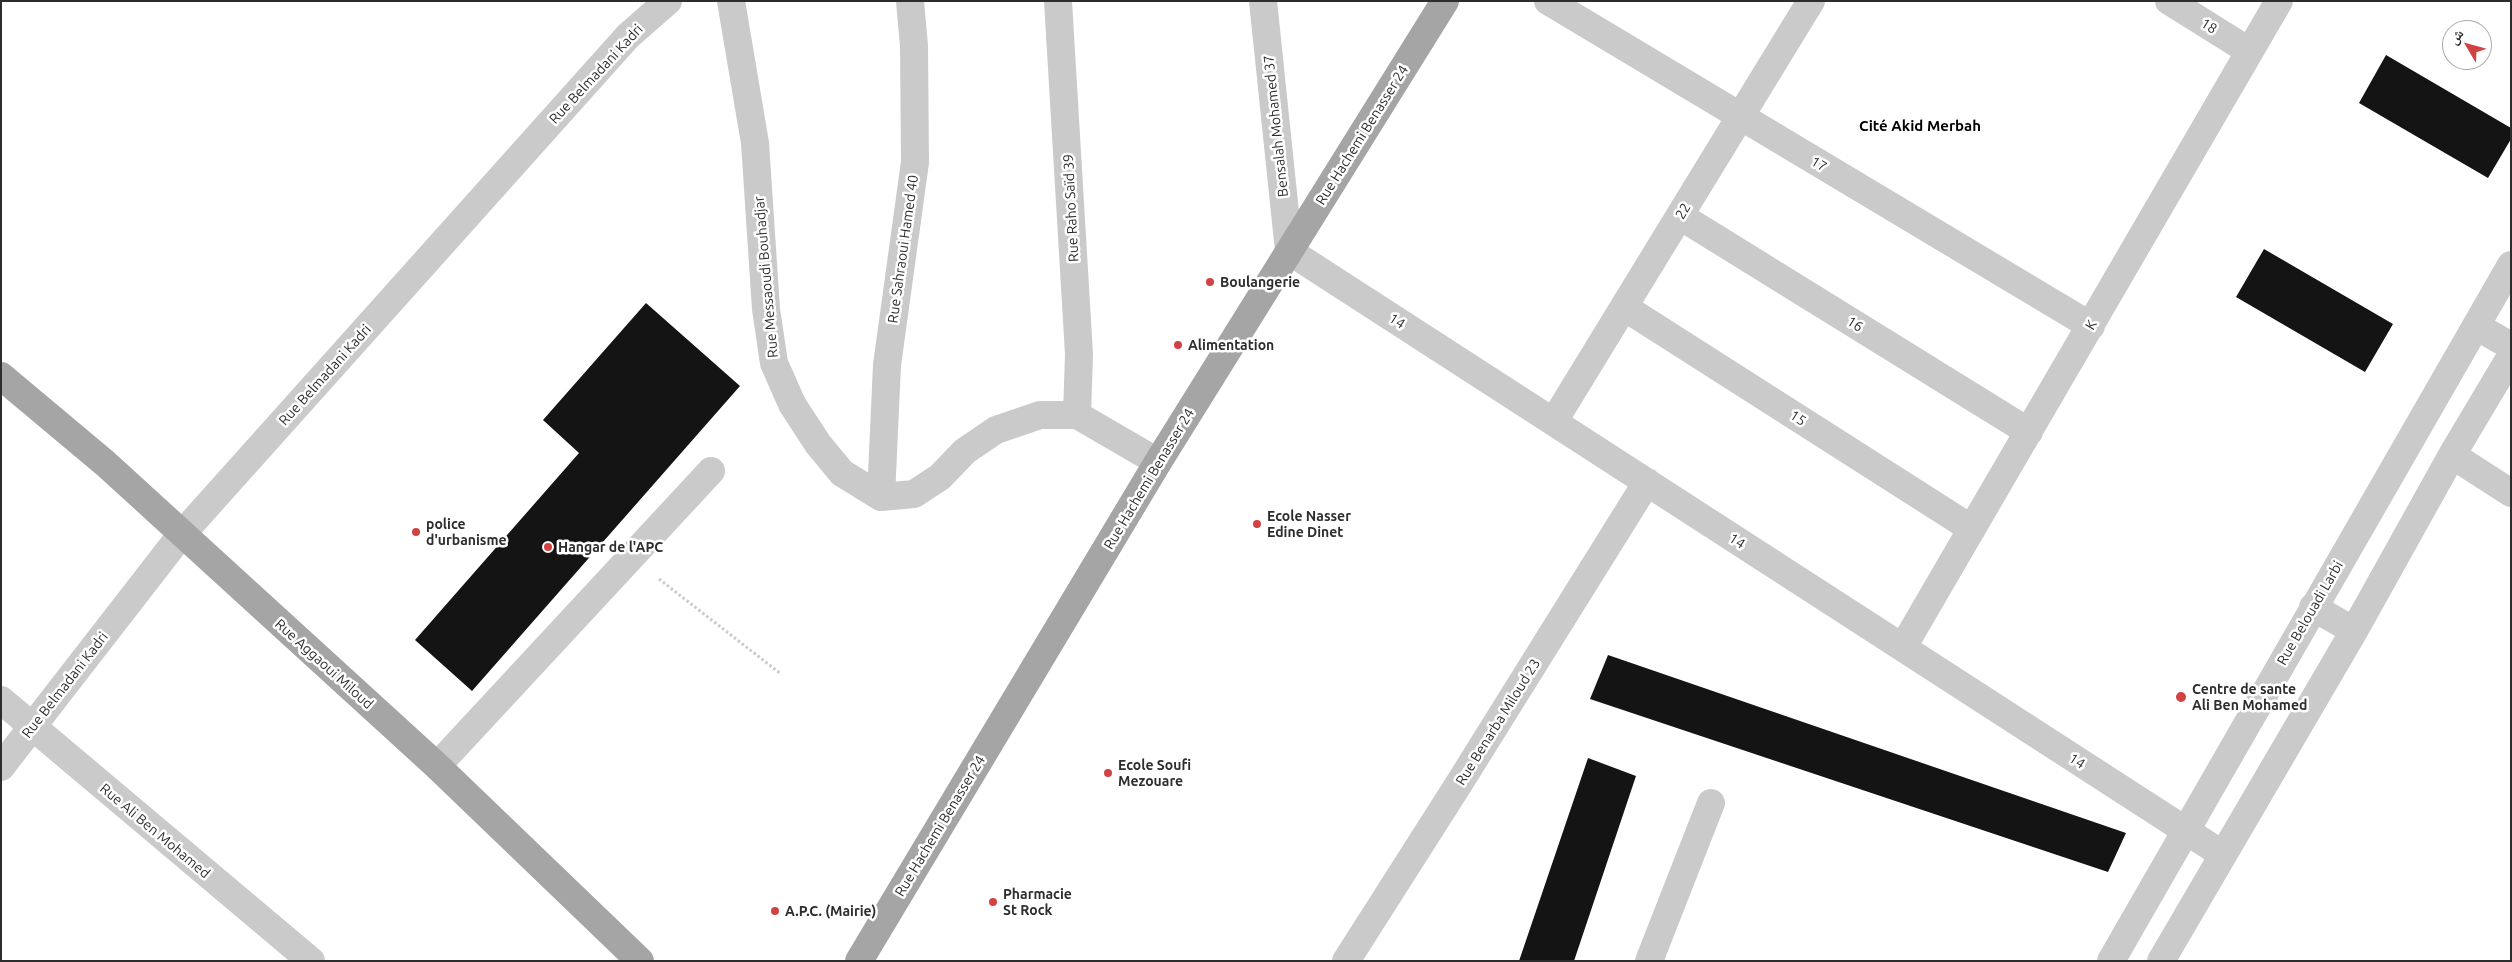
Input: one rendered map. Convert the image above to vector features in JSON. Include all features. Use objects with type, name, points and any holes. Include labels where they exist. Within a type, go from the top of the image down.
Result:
[{"type":"main road","name":"Rue Hachemi Benasser 24","points":[[858,961],[1158,462],[1445,1]]},
{"type":"main road","name":"Rue Aggaoui Miloud","points":[[1,376],[106,464],[181,535],[437,766],[640,961]]},
{"type":"street","name":"Rue Belmadani Kadri","points":[[1,767],[181,535],[628,36],[668,1]]},
{"type":"street","name":"Rue Messaoudi Bouhadjar","points":[[731,1],[755,142],[766,309],[774,363],[792,404],[818,444],[842,473],[881,497]]},
{"type":"street","name":"Rue Sahraoui Hamed 40","points":[[881,497],[887,365],[914,162],[914,46],[910,1]]},
{"type":"street","name":"Rue Raho Saïd 39","points":[[1058,1],[1079,354],[1077,415]]},
{"type":"street","name":"Bensalah Mohamed 37","points":[[1263,1],[1289,251]]},
{"type":"street","name":"17","points":[[1548,1],[2091,326]]},
{"type":"street","name":"22","points":[[1554,421],[1811,1]]},
{"type":"street","name":"18","points":[[2169,1],[2249,51]]},
{"type":"street","name":"K","points":[[1903,648],[2279,1]]},
{"type":"street","name":"16","points":[[1680,216],[2029,432]]},
{"type":"street","name":"14","points":[[1289,251],[2222,854]]},
{"type":"street","name":"Rue Belouadi Larbi","points":[[2111,961],[2313,607],[2511,266]]},
{"type":"street","name":"15","points":[[1624,307],[1972,530]]},
{"type":"street","points":[[2476,326],[2511,346]]},
{"type":"street","points":[[2161,961],[2354,631],[2452,455],[2511,356]]},
{"type":"street","points":[[881,497],[914,494],[940,477],[965,451],[996,430],[1040,415],[1077,415],[1158,462]]},
{"type":"street","points":[[2452,455],[2511,493]]},
{"type":"street","points":[[437,766],[711,471]]},
{"type":"street","name":"Rue Benarba Miloud 23","points":[[1346,961],[1647,482]]},
{"type":"street","points":[[2313,607],[2354,631]]},
{"type":"street","name":"Rue Ali Ben Mohamed","points":[[1,700],[310,961]]},
{"type":"street","points":[[1648,961],[1711,803]]},
{"type":"path","points":[[630,557],[781,674]]},
{"type":"building","points":[[2386,55],[2511,128],[2511,139],[2488,178],[2359,103]]},
{"type":"building","points":[[2264,249],[2393,324],[2365,372],[2236,297]]},
{"type":"building","name":"Hangar de l'APC","points":[[646,303],[740,386],[472,691],[415,640],[579,453],[543,420]]},
{"type":"building","points":[[1608,655],[2126,833],[2108,872],[1590,699]]},
{"type":"building","points":[[1588,758],[1636,776],[1574,961],[1519,961]]},
{"type":"place","name":"Boulangerie","points":[[1210,282]]},
{"type":"place","name":"Alimentation","points":[[1178,345]]},
{"type":"place","name":"Ecole Nasser Edine Dinet","points":[[1257,524]]},
{"type":"place","name":"police d'urbanisme","points":[[416,532]]},
{"type":"place","name":"Hangar de l'APC","points":[[548,547]]},
{"type":"place","name":"Centre de sante Ali Ben Mohamed","points":[[2181,697]]},
{"type":"place","name":"Ecole Soufi Mezouare","points":[[1108,773]]},
{"type":"place","name":"Pharmacie St Rock","points":[[993,902]]},
{"type":"place","name":"A.P.C. (Mairie)","points":[[775,911]]},
{"type":"district","name":"Cité Akid Merbah","points":[[1920,126]]}]
